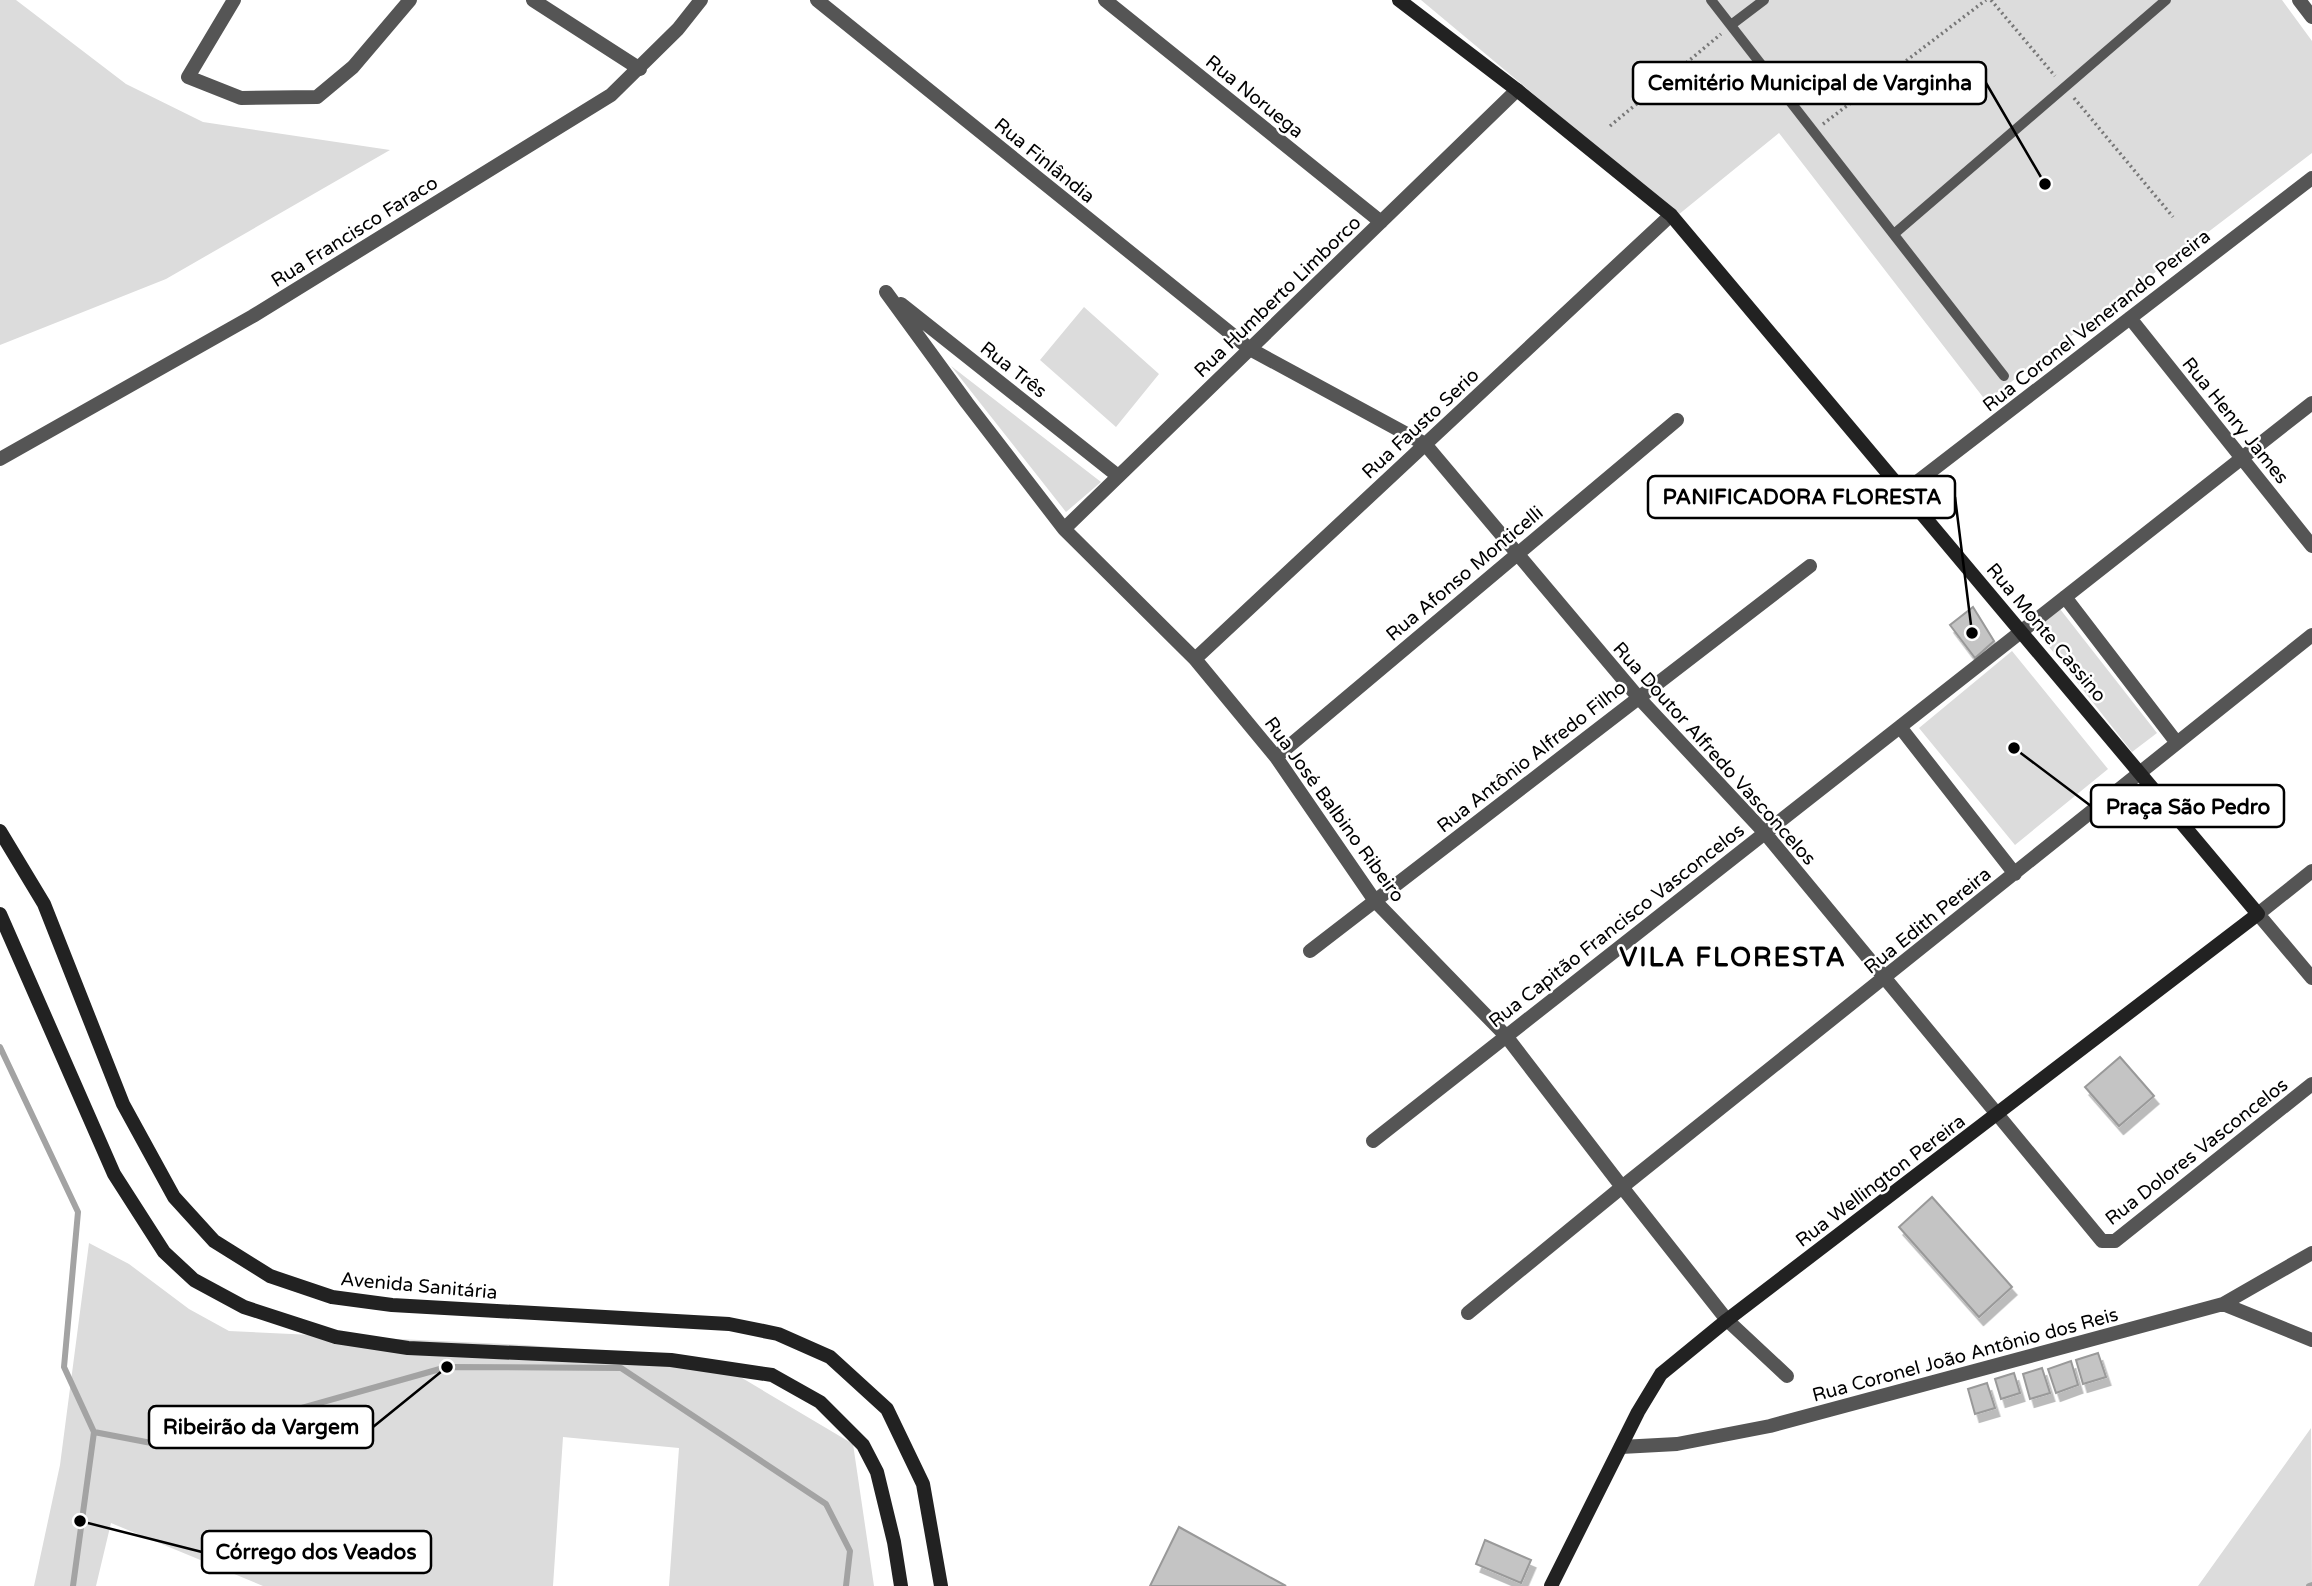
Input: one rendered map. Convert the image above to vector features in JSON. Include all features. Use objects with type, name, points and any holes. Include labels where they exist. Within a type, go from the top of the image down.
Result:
[{"type":"street","points":[[234,0],[188,77],[242,97],[317,97],[353,67],[410,0]]},
{"type":"street","points":[[533,0],[640,69]]},
{"type":"street","name":"Rua Francisco Faraco","points":[[0,458],[253,316],[611,95],[640,69],[701,0]]},
{"type":"street","name":"Rua Finlândia","points":[[817,0],[1250,349]]},
{"type":"street","name":"Rua Noruega","points":[[1105,0],[1381,222]]},
{"type":"street","name":"Rua Monte Cassino","points":[[1399,0],[1517,90],[1671,215],[2312,978]]},
{"type":"street","points":[[2299,0],[2312,17]]},
{"type":"street","name":"Rua Humberto Limborco","points":[[1064,529],[1517,90]]},
{"type":"street","name":"Rua Coronel Venerando Pereira","points":[[1904,492],[2312,178]]},
{"type":"street","name":"Rua Fausto Serio","points":[[1195,659],[1671,215]]},
{"type":"street","name":"Rua Três","points":[[886,292],[1118,476]]},
{"type":"street","name":"Rua José Balbino Ribeiro","points":[[886,292],[1064,529],[1195,659],[1276,757],[1375,901],[1506,1036],[1727,1320],[1787,1376]]},
{"type":"street","name":"Rua Henry James","points":[[2130,318],[2312,546]]},
{"type":"street","name":"Rua Doutor Alfredo Vasconcelos","points":[[1250,349],[1425,444],[1637,697],[1765,833],[2102,1241]]},
{"type":"street","name":"Rua Capitão Francisco Vasconcelos","points":[[1373,1141],[2312,402]]},
{"type":"street","name":"Rua Afonso Monticelli","points":[[1276,757],[1677,420]]},
{"type":"street","name":"Rua Antônio Alfredo Filho","points":[[1310,951],[1810,566]]},
{"type":"street","points":[[2065,597],[2177,743]]},
{"type":"street","name":"Rua Edith Pereira","points":[[1468,1313],[2312,635]]},
{"type":"street","points":[[1899,727],[2015,874]]},
{"type":"street","name":"Avenida Sanitária","points":[[0,831],[44,904],[123,1104],[174,1197],[214,1241],[270,1276],[331,1297],[392,1305],[729,1324],[778,1334],[830,1357],[887,1409],[923,1484],[941,1586]]},
{"type":"street","name":"Rua Wellington Pereira","points":[[1551,1586],[1638,1412],[1661,1374],[1727,1320],[2312,871]]},
{"type":"street","points":[[0,914],[114,1174],[164,1252],[194,1280],[244,1307],[336,1337],[408,1348],[671,1360],[772,1375],[820,1402],[863,1446],[877,1472],[894,1542],[901,1586]]},
{"type":"street","name":"Rua Dolores Vasconcelos","points":[[2102,1241],[2115,1241],[2312,1084]]},
{"type":"street","name":"Rua Coronel João Antônio dos Reis","points":[[1621,1447],[1677,1444],[1770,1426],[2223,1304],[2312,1253]]},
{"type":"street","points":[[2223,1304],[2312,1340]]},
{"type":"lane","points":[[1711,0],[2004,376]]},
{"type":"lane","points":[[1731,25],[1764,0]]},
{"type":"lane","points":[[1894,234],[2166,0]]},
{"type":"path","points":[[1813,131],[1986,0]]},
{"type":"path","points":[[1992,0],[2173,217]]},
{"type":"path","points":[[1610,126],[1731,25]]},
{"type":"shaded area","points":[[0,0],[16,0],[126,84],[203,122],[390,150],[166,279],[0,345]]},
{"type":"shaded area","points":[[1421,0],[2282,0],[2312,41],[2312,153],[1986,401],[1779,133],[1678,215]]},
{"type":"shaded area","points":[[1084,307],[1159,374],[1116,427],[1040,360]]},
{"type":"shaded area","points":[[951,366],[1101,482],[1066,512]]},
{"type":"shaded area","points":[[2060,609],[2157,733],[2132,752],[2035,629]]},
{"type":"shaded area","points":[[2012,651],[2108,769],[2015,845],[1919,728]]},
{"type":"shaded area","points":[[89,1243],[129,1264],[189,1309],[229,1331],[525,1345],[710,1359],[853,1444],[874,1586],[669,1586],[679,1448],[563,1437],[553,1586],[263,1586],[111,1523],[96,1586],[34,1586],[60,1465]]},
{"type":"shaded area","points":[[2311,1428],[2312,1586],[2198,1586]]},
{"type":"building","points":[[1973,607],[1994,641],[1975,658],[1950,625]]},
{"type":"building","points":[[2120,1057],[2154,1096],[2119,1126],[2085,1087]]},
{"type":"building","points":[[1932,1197],[2012,1287],[1979,1317],[1899,1227]]},
{"type":"building","points":[[2098,1353],[2106,1377],[2083,1384],[2076,1360]]},
{"type":"building","points":[[2071,1361],[2078,1385],[2056,1393],[2048,1369]]},
{"type":"building","points":[[2042,1368],[2050,1393],[2030,1399],[2023,1374]]},
{"type":"building","points":[[2014,1373],[2020,1393],[2001,1399],[1995,1379]]},
{"type":"building","points":[[1987,1383],[1995,1408],[1975,1414],[1968,1389]]},
{"type":"building","points":[[1179,1527],[1286,1586],[1150,1586]]},
{"type":"building","points":[[1485,1540],[1531,1560],[1521,1583],[1476,1564]]},
{"type":"waterway","points":[[0,1047],[78,1212],[64,1367],[94,1432],[167,1446],[447,1367],[621,1368],[826,1504],[850,1551],[846,1586]]},
{"type":"waterway","points":[[73,1586],[94,1432]]},
{"type":"place","name":"Cemitério Municipal de Varginha","points":[[2045,184]]},
{"type":"place","name":"PANIFICADORA FLORESTA","points":[[1972,633]]},
{"type":"place","name":"Praça São Pedro","points":[[2014,748]]},
{"type":"place","name":"Ribeirão da Vargem","points":[[447,1367]]},
{"type":"place","name":"Córrego dos Veados","points":[[80,1521]]},
{"type":"district","name":"VILA FLORESTA","points":[[1733,957]]}]
